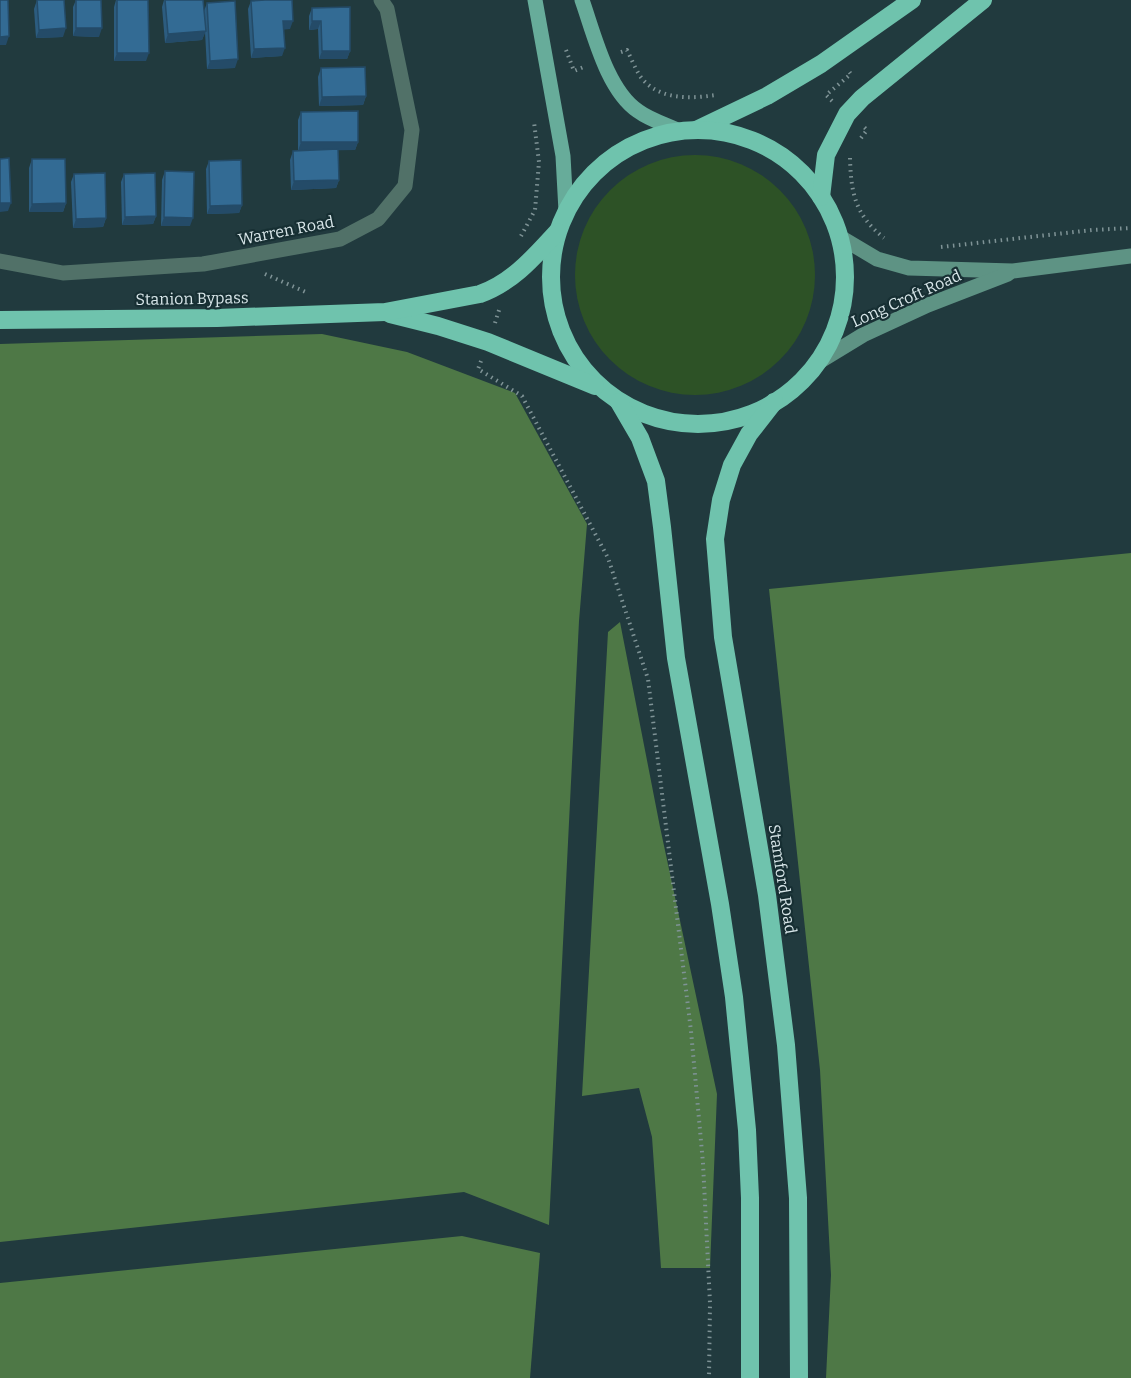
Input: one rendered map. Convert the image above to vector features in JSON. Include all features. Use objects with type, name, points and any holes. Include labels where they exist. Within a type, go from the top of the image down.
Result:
[{"type":"highway","points":[[688,131],[733,135],[767,148],[797,169],[821,197],[832,216],[840,237],[844,263],[844,290],[840,316],[830,341],[817,363],[790,392],[774,402],[745,416],[713,423],[680,423],[649,416],[619,402],[602,389],[578,363],[561,333],[552,299],[551,265],[558,230],[566,211],[586,181],[613,157],[645,140],[688,131],[767,96],[821,64],[912,0]]},
{"type":"highway","points":[[821,197],[826,155],[847,114],[862,98],[983,0]]},
{"type":"highway","points":[[385,312],[480,294],[494,289],[527,265],[558,230]]},
{"type":"highway","points":[[385,312],[488,342],[602,389]]},
{"type":"highway","name":"Stanion Bypass","points":[[0,320],[217,318],[385,312]]},
{"type":"highway","points":[[619,402],[640,438],[656,481],[676,658],[720,904],[734,997],[747,1130],[750,1198],[750,1378]]},
{"type":"highway","name":"Stamford Road","points":[[774,402],[749,434],[732,465],[721,500],[715,538],[723,637],[767,895],[786,1045],[798,1198],[799,1378]]},
{"type":"main road","points":[[535,0],[563,156],[566,211]]},
{"type":"main road","points":[[582,0],[603,59],[616,87],[626,100],[638,111],[688,131]]},
{"type":"street","name":"Warren Road","points":[[0,261],[63,273],[203,264],[340,239],[378,219],[405,186],[412,130],[387,9],[381,0]]},
{"type":"street","name":"Long Croft Road","points":[[840,237],[877,259],[909,268],[1013,271],[1131,256]]},
{"type":"street","name":"Long Croft Road","points":[[817,363],[863,335],[928,305],[1013,271]]},
{"type":"path","points":[[556,49],[565,47],[574,71],[585,67]]},
{"type":"path","points":[[622,51],[627,50],[641,77],[652,88],[671,96],[695,98],[718,95]]},
{"type":"path","points":[[833,102],[826,95],[850,74],[846,67]]},
{"type":"path","points":[[519,239],[535,210],[539,162],[534,117]]},
{"type":"path","points":[[854,146],[867,130],[862,125]]},
{"type":"path","points":[[850,157],[850,177],[854,199],[861,216],[887,239]]},
{"type":"path","points":[[933,248],[1092,230],[1131,228]]},
{"type":"path","points":[[230,259],[313,295]]},
{"type":"path","points":[[494,327],[501,306]]},
{"type":"path","points":[[478,369],[522,396],[608,558],[648,679],[691,1031],[703,1163],[710,1303],[709,1378]]},
{"type":"green space","points":[[683,155],[707,155],[730,160],[752,169],[780,190],[795,208],[806,229],[813,252],[815,275],[813,298],[806,321],[795,342],[780,360],[752,381],[730,390],[707,395],[683,395],[660,390],[638,381],[619,368],[602,351],[589,332],[580,310],[575,287],[575,263],[580,240],[589,218],[602,199],[619,182],[638,169],[660,160]]},
{"type":"green space","points":[[322,334],[407,352],[515,393],[587,524],[579,621],[549,1225],[464,1192],[0,1242],[0,344]]},
{"type":"green space","points":[[1131,553],[1131,1378],[826,1378],[831,1275],[820,1070],[769,589]]},
{"type":"green space","points":[[620,622],[660,827],[717,1094],[710,1268],[661,1268],[652,1137],[639,1088],[582,1096],[608,632]]},
{"type":"green space","points":[[462,1236],[540,1253],[530,1378],[0,1378],[0,1283]]},
{"type":"building","points":[[0,0],[8,0],[9,36],[0,37]]},
{"type":"building","points":[[37,0],[64,0],[66,28],[39,30]]},
{"type":"building","points":[[76,0],[101,0],[102,28],[76,28]]},
{"type":"building","points":[[117,0],[148,0],[149,53],[117,53]]},
{"type":"building","points":[[165,0],[203,0],[206,31],[168,34]]},
{"type":"building","points":[[292,0],[293,21],[283,21],[285,48],[254,49],[251,1]]},
{"type":"building","points":[[235,1],[238,59],[210,61],[207,3]]},
{"type":"building","points":[[350,7],[350,51],[322,51],[321,21],[312,21],[312,8]]},
{"type":"building","points":[[365,67],[366,96],[322,97],[321,68]]},
{"type":"building","points":[[358,111],[358,142],[301,142],[301,112]]},
{"type":"building","points":[[338,149],[339,180],[294,181],[293,151]]},
{"type":"building","points":[[9,158],[11,203],[0,203],[0,159]]},
{"type":"building","points":[[32,159],[65,159],[66,203],[32,204]]},
{"type":"building","points":[[241,160],[242,205],[210,206],[209,161]]},
{"type":"building","points":[[165,171],[194,172],[193,218],[164,217]]},
{"type":"building","points":[[105,173],[106,218],[76,219],[74,174]]},
{"type":"building","points":[[155,173],[156,216],[125,217],[124,174]]}]
